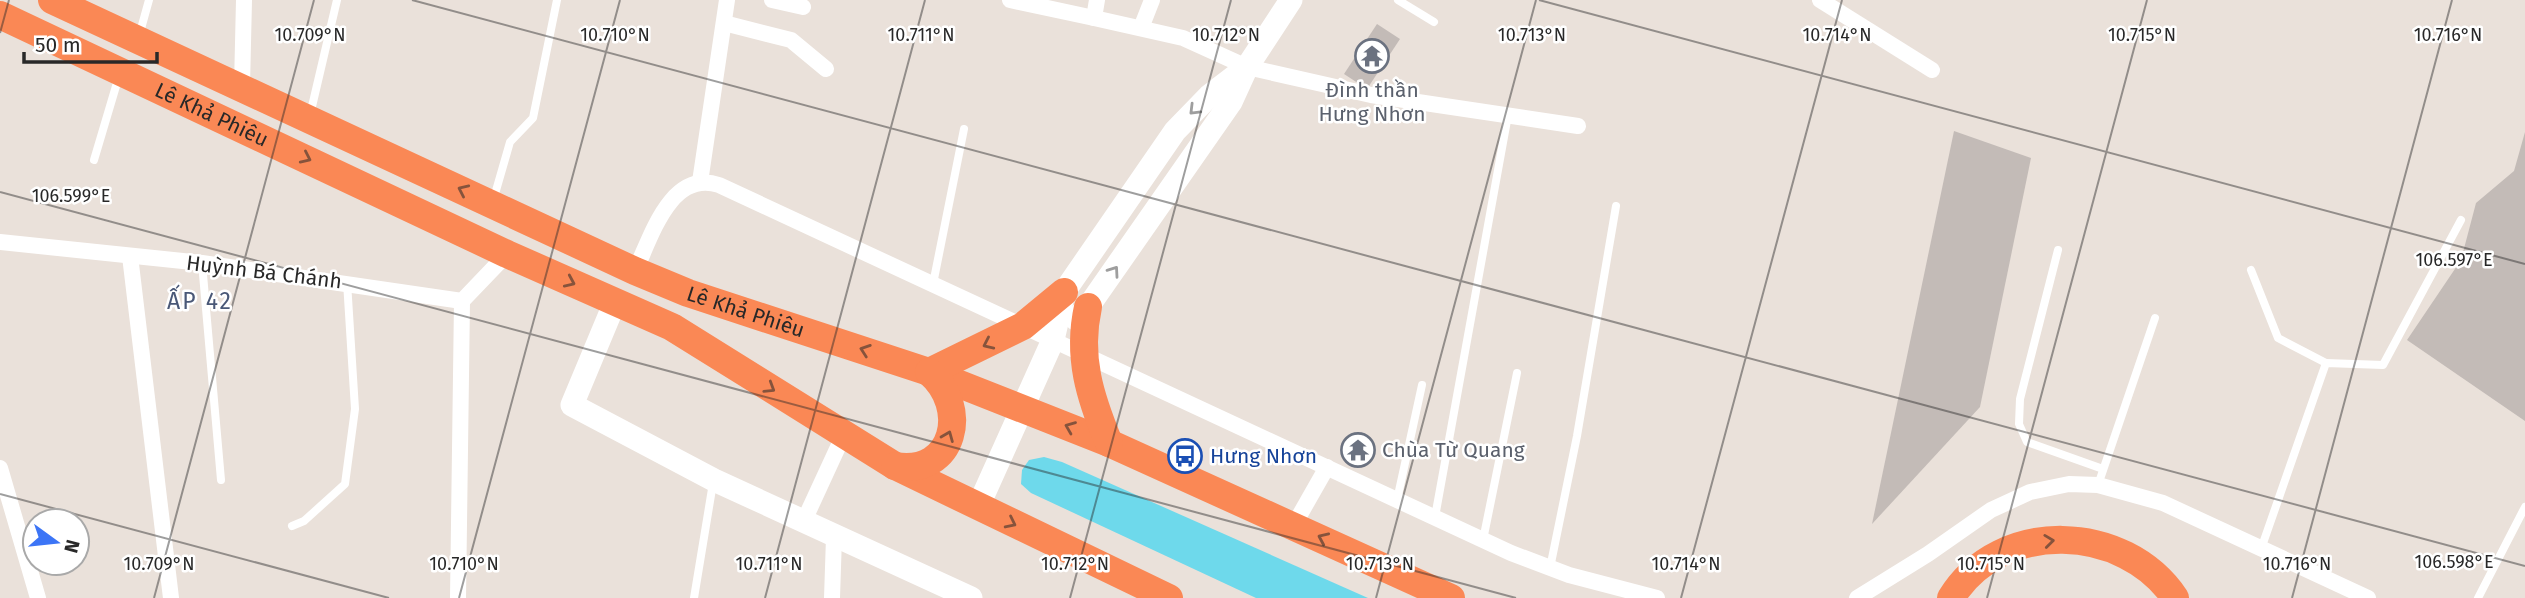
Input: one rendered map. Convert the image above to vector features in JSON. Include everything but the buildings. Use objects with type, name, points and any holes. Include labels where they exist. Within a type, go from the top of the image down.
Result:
[{"type":"highway","name":"Lê Khả Phiêu","points":[[52,0],[242,86],[635,271],[688,293],[929,372],[1109,443],[1452,596]]},
{"type":"highway","name":"Lê Khả Phiêu","points":[[0,15],[508,254],[672,327],[895,466],[1169,598]]},
{"type":"highway","points":[[895,466],[915,467],[926,464],[942,450],[951,432],[951,401],[946,390],[929,372],[1023,326],[1064,292]]},
{"type":"highway","points":[[1088,307],[1083,354],[1091,398],[1109,443]]},
{"type":"highway","points":[[1951,598],[1961,583],[1978,569],[2014,548],[2045,540],[2078,539],[2108,546],[2135,558],[2166,585],[2175,598]]},
{"type":"street","points":[[242,86],[244,0]]},
{"type":"street","points":[[700,182],[727,0]]},
{"type":"street","points":[[772,0],[803,7]]},
{"type":"street","points":[[1010,0],[1033,2],[1184,38],[1247,67],[1371,95],[1578,126]]},
{"type":"street","points":[[1094,18],[1097,0]]},
{"type":"street","points":[[1141,28],[1152,0]]},
{"type":"street","points":[[1053,340],[1088,307],[1231,102],[1247,67],[1292,0]]},
{"type":"street","points":[[1820,0],[1931,70]]},
{"type":"street","points":[[724,23],[791,40],[825,69]]},
{"type":"street","points":[[978,507],[1053,340],[1064,292],[1175,131],[1209,96],[1247,67]]},
{"type":"street","points":[[635,271],[673,198],[687,186],[700,182],[719,184],[1483,540],[1550,568],[1657,598]]},
{"type":"street","name":"Huỳnh Bá Chánh","points":[[0,242],[202,263],[347,282],[462,301]]},
{"type":"street","points":[[458,598],[462,301],[508,254]]},
{"type":"street","points":[[130,256],[171,598]]},
{"type":"street","points":[[615,302],[572,405],[714,480],[971,598]]},
{"type":"street","points":[[803,523],[844,434]]},
{"type":"street","points":[[1294,525],[1327,467]]},
{"type":"street","points":[[0,468],[8,525],[38,598]]},
{"type":"street","points":[[1857,598],[1928,554],[1991,510],[2030,492],[2101,477],[2368,598]]},
{"type":"street","points":[[832,598],[834,537]]},
{"type":"lane","points":[[138,39],[149,0]]},
{"type":"lane","points":[[309,118],[337,0]]},
{"type":"lane","points":[[492,204],[510,142],[533,118],[557,0]]},
{"type":"lane","points":[[1398,0],[1434,22]]},
{"type":"lane","points":[[94,160],[120,70]]},
{"type":"lane","points":[[1435,517],[1508,116]]},
{"type":"lane","points":[[933,284],[964,129]]},
{"type":"lane","points":[[1550,568],[1577,436],[1615,206]]},
{"type":"lane","points":[[2251,270],[2278,338],[2326,363],[2383,365],[2461,220]]},
{"type":"lane","points":[[2058,250],[2020,399],[2019,424],[2027,442],[2101,477],[2155,318]]},
{"type":"lane","points":[[202,263],[221,480]]},
{"type":"lane","points":[[292,526],[304,521],[345,484],[355,409],[347,282]]},
{"type":"lane","points":[[2261,549],[2326,363]]},
{"type":"lane","points":[[1483,540],[1500,445],[1517,373]]},
{"type":"lane","points":[[1397,500],[1422,385]]},
{"type":"lane","points":[[694,598],[714,480]]},
{"type":"lane","points":[[2478,598],[2525,507]]},
{"type":"water","points":[[1044,457],[1062,462],[1368,598],[1256,598],[1031,493],[1021,484],[1022,470],[1029,460]]},
{"type":"place","name":"Đình thần Hưng Nhơn","points":[[1372,56]]},
{"type":"place","name":"Chùa Từ Quang","points":[[1358,450]]},
{"type":"place","name":"Hưng Nhơn","points":[[1185,456]]},
{"type":"district","name":"ẤP 42","points":[[200,301]]}]
